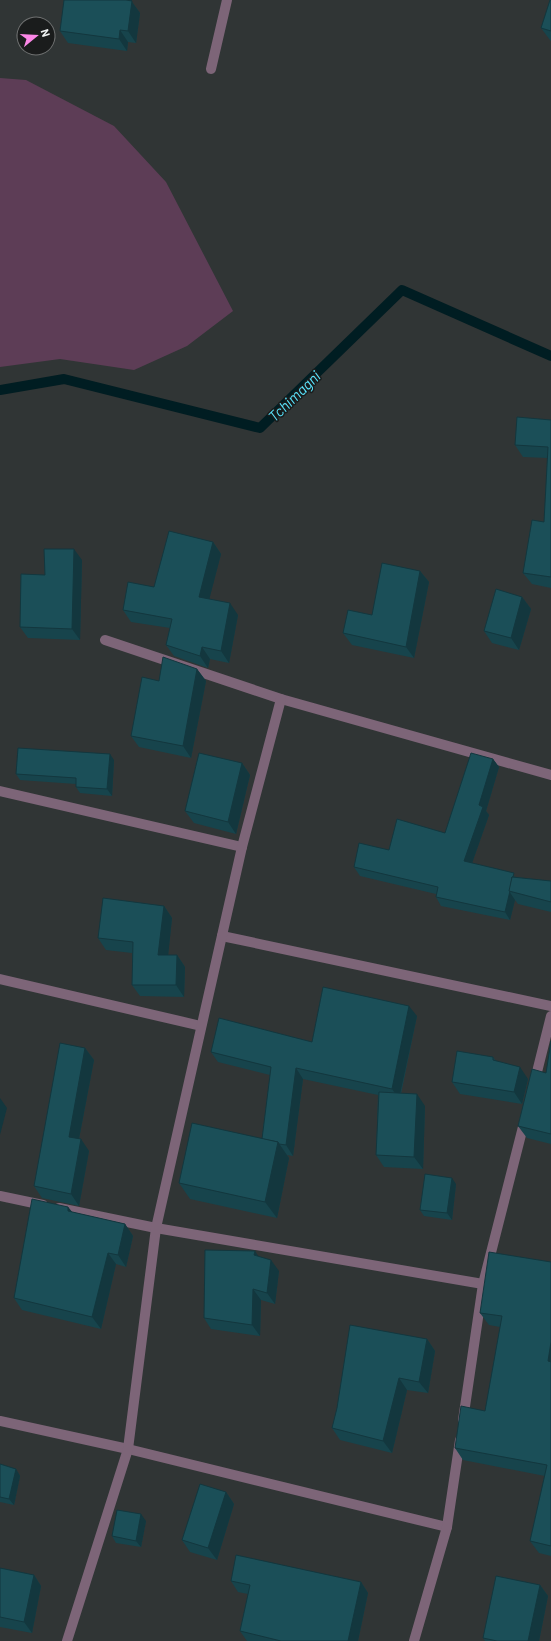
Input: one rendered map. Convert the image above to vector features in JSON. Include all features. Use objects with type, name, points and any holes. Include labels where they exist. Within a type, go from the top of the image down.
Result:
[{"type":"street","points":[[211,68],[227,0]]},
{"type":"street","points":[[105,640],[281,699],[551,775]]},
{"type":"street","points":[[67,1641],[128,1449],[156,1228],[242,847],[281,699]]},
{"type":"street","points":[[0,791],[242,847]]},
{"type":"street","points":[[222,936],[551,1006]]},
{"type":"street","points":[[0,979],[201,1026]]},
{"type":"street","points":[[532,1093],[551,1016]]},
{"type":"street","points":[[414,1641],[447,1527],[483,1284],[528,1108]]},
{"type":"street","points":[[0,1196],[156,1228],[483,1284]]},
{"type":"street","points":[[0,1421],[128,1449],[447,1527]]},
{"type":"shaded area","points":[[0,78],[26,80],[114,126],[166,182],[233,311],[187,346],[134,370],[60,359],[0,367]]},
{"type":"building","points":[[64,0],[132,1],[128,31],[120,30],[119,39],[60,31]]},
{"type":"building","points":[[551,0],[551,31],[541,28]]},
{"type":"building","points":[[517,417],[551,420],[551,577],[523,573],[532,520],[544,522],[548,447],[515,445]]},
{"type":"building","points":[[169,531],[213,542],[199,597],[230,603],[221,651],[202,647],[200,656],[166,645],[172,619],[123,610],[128,582],[154,587]]},
{"type":"building","points":[[44,549],[74,549],[72,629],[20,627],[21,574],[45,575]]},
{"type":"building","points":[[382,563],[420,571],[406,647],[343,633],[348,610],[372,615]]},
{"type":"building","points":[[496,589],[522,597],[511,638],[484,631]]},
{"type":"building","points":[[163,657],[197,669],[183,746],[131,736],[142,677],[159,681]]},
{"type":"building","points":[[18,748],[110,754],[107,789],[76,787],[76,778],[16,774]]},
{"type":"building","points":[[199,753],[242,763],[228,822],[185,811]]},
{"type":"building","points":[[471,753],[493,759],[479,805],[483,807],[464,861],[514,873],[505,912],[436,897],[438,887],[354,867],[359,843],[389,850],[397,819],[445,833]]},
{"type":"building","points":[[512,877],[551,881],[551,902],[509,891]]},
{"type":"building","points":[[103,898],[164,906],[158,955],[177,955],[176,985],[132,985],[133,942],[98,938]]},
{"type":"building","points":[[323,987],[409,1006],[392,1089],[296,1068],[286,1145],[262,1139],[271,1067],[211,1052],[219,1018],[312,1042]]},
{"type":"building","points":[[551,1041],[551,1134],[518,1126],[532,1069],[546,1073]]},
{"type":"building","points":[[60,1043],[85,1048],[69,1137],[81,1139],[71,1194],[34,1186]]},
{"type":"building","points":[[457,1051],[493,1057],[493,1060],[520,1067],[514,1092],[452,1082]]},
{"type":"building","points":[[379,1092],[417,1094],[414,1157],[376,1155]]},
{"type":"building","points":[[192,1123],[278,1142],[265,1202],[179,1183]]},
{"type":"building","points":[[425,1174],[452,1178],[447,1213],[420,1210]]},
{"type":"building","points":[[32,1199],[68,1207],[68,1211],[125,1224],[118,1255],[108,1253],[92,1317],[14,1298]]},
{"type":"building","points":[[205,1250],[255,1251],[254,1255],[271,1260],[267,1293],[253,1289],[252,1325],[204,1318]]},
{"type":"building","points":[[489,1252],[551,1262],[551,1342],[548,1361],[551,1362],[551,1546],[530,1541],[547,1465],[455,1448],[461,1406],[485,1411],[502,1316],[480,1313]]},
{"type":"building","points":[[350,1325],[427,1339],[419,1382],[399,1378],[383,1441],[332,1428],[337,1408]]},
{"type":"building","points":[[0,1464],[16,1469],[9,1499],[0,1497]]},
{"type":"building","points":[[200,1484],[226,1492],[208,1548],[182,1540]]},
{"type":"building","points":[[117,1510],[141,1514],[136,1541],[112,1536]]},
{"type":"building","points":[[236,1555],[361,1582],[348,1641],[281,1641],[240,1631],[250,1585],[231,1581]]},
{"type":"building","points":[[0,1568],[34,1575],[24,1622],[0,1617]]},
{"type":"building","points":[[496,1576],[540,1585],[528,1641],[497,1641],[483,1638]]},
{"type":"waterway","name":"Tchimagni","points":[[0,390],[64,379],[260,428],[402,290],[551,356]]}]
